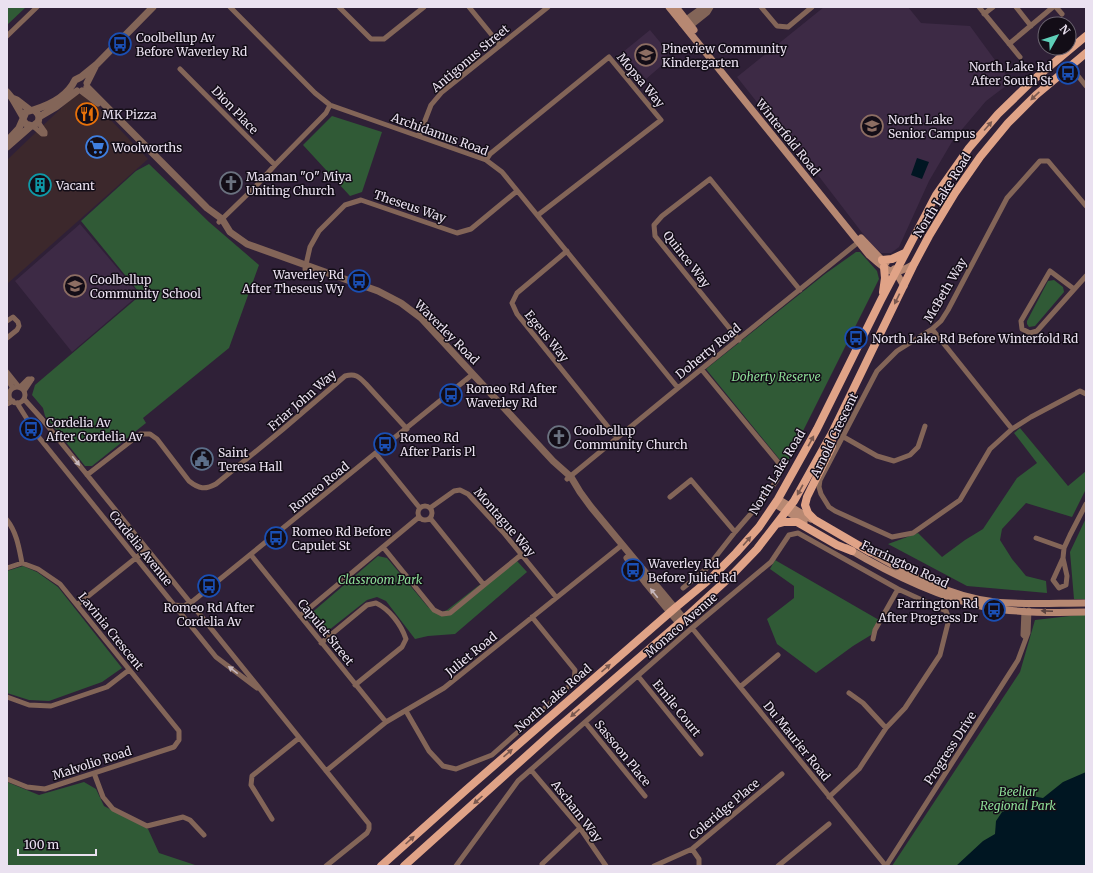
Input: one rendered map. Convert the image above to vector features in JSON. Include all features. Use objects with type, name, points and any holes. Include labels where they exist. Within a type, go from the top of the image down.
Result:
[{"type":"main road","name":"Winterfold Road","points":[[669,7],[686,24],[861,241],[883,263],[894,267],[904,286]]},
{"type":"main road","name":"Winterfold Road","points":[[676,7],[686,24]]},
{"type":"main road","name":"North Lake Road","points":[[382,866],[466,790],[672,610],[710,579],[759,527],[777,502],[817,429],[881,300],[936,195],[969,148],[998,114],[1032,81],[1086,36]]},
{"type":"main road","name":"North Lake Road","points":[[404,866],[681,621],[749,558],[788,509],[832,433],[914,264],[946,207],[980,157],[1008,123],[1036,95],[1086,53]]},
{"type":"main road","points":[[881,300],[885,278],[883,263],[906,252]]},
{"type":"main road","points":[[896,272],[914,264]]},
{"type":"main road","points":[[832,433],[832,446],[807,496],[805,509],[815,520],[870,552]]},
{"type":"main road","name":"Farrington Road","points":[[777,502],[852,551],[940,594],[983,606],[1000,609],[1086,603]]},
{"type":"main road","name":"Farrington Road","points":[[788,509],[870,552],[919,580],[953,593],[1026,607],[1086,612]]},
{"type":"main road","points":[[777,524],[784,522],[797,522],[838,545],[852,551]]},
{"type":"street","points":[[7,36],[36,7]]},
{"type":"street","points":[[7,141],[15,133],[26,112],[46,106],[56,101],[73,84],[75,80],[97,64],[153,7]]},
{"type":"street","name":"Archidamus Road","points":[[230,7],[315,93],[330,105],[486,160],[502,172],[678,388]]},
{"type":"street","points":[[340,7],[371,39],[384,39],[424,7]]},
{"type":"street","points":[[469,7],[500,45]]},
{"type":"street","name":"Antigonus Street","points":[[419,136],[431,105],[442,92],[548,7]]},
{"type":"street","points":[[686,24],[704,7]]},
{"type":"street","points":[[686,24],[707,12],[710,7]]},
{"type":"street","points":[[761,7],[777,26],[788,27],[812,7]]},
{"type":"street","points":[[979,7],[1020,57]]},
{"type":"street","points":[[984,14],[993,7]]},
{"type":"street","points":[[1016,7],[1031,26]]},
{"type":"street","points":[[1009,44],[1055,7],[1062,14]]},
{"type":"street","name":"Mopsa Way","points":[[486,160],[490,154],[609,57],[661,120],[538,215]]},
{"type":"street","points":[[7,147],[35,123],[84,88],[97,64]]},
{"type":"street","name":"Dion Place","points":[[180,70],[274,165]]},
{"type":"street","points":[[1078,76],[1086,86]]},
{"type":"street","points":[[81,77],[86,80],[84,88]]},
{"type":"street","points":[[73,84],[75,89],[84,88]]},
{"type":"street","name":"Waverley Road","points":[[84,88],[220,220],[230,232],[247,244],[303,266],[367,286],[401,303],[430,328],[569,478],[584,506],[621,546],[681,621]]},
{"type":"street","points":[[9,95],[37,113],[35,123]]},
{"type":"street","points":[[9,95],[26,124],[35,123]]},
{"type":"street","points":[[220,220],[255,187],[274,165],[326,113],[330,105]]},
{"type":"street","name":"McBeth Way","points":[[1012,429],[932,329],[941,321],[948,310],[1007,198],[1040,161],[1048,161],[1086,206]]},
{"type":"street","name":"Quince Way","points":[[738,340],[655,236],[654,225],[662,216],[710,179],[800,290]]},
{"type":"street","name":"Theseus Way","points":[[303,266],[304,257],[320,231],[345,205],[361,200],[457,232],[471,229],[517,191]]},
{"type":"street","name":"Doherty Road","points":[[569,478],[861,241]]},
{"type":"street","name":"Egeus Way","points":[[567,251],[517,293],[512,303],[517,314],[617,438]]},
{"type":"street","points":[[1074,289],[1050,271],[1020,321],[1022,329],[1030,333],[1037,331],[1086,276]]},
{"type":"street","points":[[7,321],[13,317],[18,322],[19,326],[17,330],[7,338]]},
{"type":"street","name":"Arnold Crescent","points":[[932,329],[897,351],[877,371],[820,480],[819,487],[821,494],[829,507],[892,538],[913,533],[960,500],[990,449],[1012,429]]},
{"type":"street","points":[[683,588],[706,569],[761,502],[777,480],[779,472],[778,462],[702,370]]},
{"type":"street","points":[[7,372],[21,388],[24,399],[21,402],[7,404]]},
{"type":"street","name":"Friar John Way","points":[[87,475],[140,434],[150,434],[157,439],[189,481],[203,489],[216,484],[345,376],[352,374],[359,377],[407,429]]},
{"type":"street","name":"Romeo Road","points":[[191,603],[472,375]]},
{"type":"street","points":[[7,379],[13,388]]},
{"type":"street","points":[[21,388],[26,380],[32,379]]},
{"type":"street","points":[[13,388],[21,388]]},
{"type":"street","points":[[13,388],[8,394],[9,398],[15,402]]},
{"type":"street","points":[[1012,429],[1031,416],[1080,391],[1086,394]]},
{"type":"street","name":"Cordelia Avenue","points":[[24,399],[42,419],[369,824],[367,833],[326,866]]},
{"type":"street","name":"Cordelia Avenue","points":[[15,402],[37,435],[216,657],[264,694]]},
{"type":"street","points":[[842,436],[877,456],[894,461],[910,455],[918,448],[925,426]]},
{"type":"street","points":[[376,454],[419,507]]},
{"type":"street","points":[[670,497],[691,480],[735,532]]},
{"type":"street","name":"Montague Way","points":[[430,508],[454,491],[464,491],[486,512],[556,597]]},
{"type":"street","points":[[1063,558],[1053,580],[1059,588],[1066,585],[1067,576],[1063,558],[1064,548],[1086,504]]},
{"type":"street","points":[[419,507],[425,505],[430,508],[432,512],[430,518]]},
{"type":"street","points":[[419,507],[417,511],[419,517],[424,520],[430,518]]},
{"type":"street","points":[[300,616],[419,517]]},
{"type":"street","points":[[430,518],[484,585]]},
{"type":"street","points":[[7,520],[12,527],[18,542],[22,563],[7,568]]},
{"type":"street","name":"Monaco Avenue","points":[[456,866],[518,781],[692,628],[771,562],[789,535],[798,533],[898,590],[946,611],[949,619],[940,654],[905,708],[886,728],[859,769],[829,797]]},
{"type":"street","points":[[1036,538],[1064,548]]},
{"type":"street","name":"Juliet Road","points":[[326,771],[386,722],[444,688],[621,546]]},
{"type":"street","points":[[383,547],[434,610],[442,614],[450,613],[521,555]]},
{"type":"street","points":[[77,605],[147,549]]},
{"type":"street","name":"Capulet Street","points":[[250,555],[386,722]]},
{"type":"street","name":"Lavinia Crescent","points":[[22,563],[38,569],[60,584],[179,731],[179,740]]},
{"type":"street","points":[[872,639],[875,630],[898,590]]},
{"type":"street","points":[[174,605],[184,606],[191,603]]},
{"type":"street","points":[[321,643],[367,606],[376,603],[384,607],[389,613],[403,630],[406,638],[404,643],[402,647],[356,685]]},
{"type":"street","name":"Progress Drive","points":[[886,866],[1018,660],[1028,633],[1026,607]]},
{"type":"street","points":[[406,711],[429,751],[443,766],[456,769],[492,755],[574,682],[575,670],[532,617]]},
{"type":"street","name":"Du Maurier Road","points":[[692,628],[886,866]]},
{"type":"street","points":[[740,688],[778,655]]},
{"type":"street","points":[[7,697],[29,705],[51,706],[107,687],[129,670]]},
{"type":"street","name":"Emile Court","points":[[638,676],[701,754]]},
{"type":"street","points":[[849,693],[863,703],[886,728]]},
{"type":"street","name":"Sassoon Place","points":[[585,722],[645,796]]},
{"type":"street","points":[[272,818],[251,785],[252,776],[299,738]]},
{"type":"street","name":"Malvolio Road","points":[[7,779],[27,787],[45,789],[174,747],[179,740]]},
{"type":"street","name":"Ascham Way","points":[[531,770],[580,828],[606,866]]},
{"type":"street","points":[[94,773],[103,797],[112,808],[147,826],[183,817],[190,820],[204,835]]},
{"type":"street","name":"Coleridge Place","points":[[654,866],[692,849],[782,774]]},
{"type":"street","points":[[778,866],[829,824]]},
{"type":"street","points":[[542,864],[580,828]]},
{"type":"street","points":[[692,849],[698,859],[699,866]]},
{"type":"shaded area","name":"North Lake Senior Campus","points":[[824,7],[908,7],[921,23],[970,26],[1011,82],[986,101],[953,140],[929,181],[899,247],[891,253],[881,253],[872,245],[788,136],[760,106],[737,77]]},
{"type":"shaded area","name":"Pineview Community Kindergarten","points":[[650,30],[669,53],[665,57],[668,60],[646,79],[623,52]]},
{"type":"shaded area","points":[[76,94],[87,95],[148,159],[7,284],[7,160]]},
{"type":"shaded area","name":"Coolbellup Community School","points":[[80,224],[135,289],[136,295],[135,298],[72,352],[15,281]]},
{"type":"green space","points":[[7,7],[26,7],[7,25]]},
{"type":"green space","points":[[332,116],[382,132],[362,192],[350,196],[303,145]]},
{"type":"green space","points":[[149,164],[209,222],[259,265],[229,348],[143,418],[146,423],[92,466],[85,466],[45,416],[43,408],[32,395],[35,385],[136,299],[138,291],[81,221],[136,171]]},
{"type":"green space","name":"Doherty Reserve","points":[[856,252],[860,252],[877,271],[879,279],[787,463],[781,461],[706,369],[825,274]]},
{"type":"green space","points":[[1054,280],[1063,287],[1064,292],[1035,326],[1029,327],[1027,321],[1048,281]]},
{"type":"green space","points":[[1020,428],[1068,486],[1086,471],[1086,489],[1072,517],[1026,503],[1002,529],[1000,540],[1012,559],[1026,576],[1046,581],[1047,593],[967,586],[888,544],[918,533],[942,557],[983,529],[1017,478],[1037,463],[1014,433]]},
{"type":"green space","points":[[1086,518],[1086,599],[1074,599],[1070,552]]},
{"type":"green space","name":"Classroom Park","points":[[378,556],[387,558],[428,607],[437,614],[447,610],[478,586],[517,561],[527,572],[455,634],[428,636],[415,639],[386,601],[377,597],[367,600],[324,634],[320,633],[309,620],[309,615]]},
{"type":"green space","points":[[775,560],[879,620],[871,635],[816,673],[777,644],[767,619],[794,598],[794,586],[770,569]]},
{"type":"green space","points":[[23,566],[37,572],[58,587],[122,668],[102,682],[49,701],[29,700],[7,693],[7,571]]},
{"type":"green space","name":"Beeliar Regional Park","points":[[1086,615],[1086,866],[892,866],[1020,672],[1035,620]]},
{"type":"green space","points":[[7,782],[39,795],[84,782],[96,789],[104,806],[148,829],[159,853],[198,866],[7,866]]},
{"type":"water","points":[[917,158],[929,162],[922,179],[911,175]]},
{"type":"water","points":[[1086,772],[1086,866],[956,866],[983,841],[995,834],[996,821],[1002,812],[1019,805],[1032,796],[1043,798],[1063,782]]},
{"type":"place","name":"Coolbellup Av Before Waverley Rd","points":[[120,44]]},
{"type":"place","name":"Pineview Community Kindergarten","points":[[646,55]]},
{"type":"place","name":"North Lake Rd After South St","points":[[1068,73]]},
{"type":"place","name":"MK Pizza","points":[[87,114]]},
{"type":"place","name":"North Lake Senior Campus","points":[[872,126]]},
{"type":"place","name":"Woolworths","points":[[97,147]]},
{"type":"place","name":"Maaman \"O\" Miya Uniting Church","points":[[231,183]]},
{"type":"place","name":"Vacant","points":[[40,185]]},
{"type":"place","name":"Waverley Rd After Theseus Wy","points":[[359,281]]},
{"type":"place","name":"Coolbellup Community School","points":[[75,286]]},
{"type":"place","name":"North Lake Rd Before Winterfold Rd","points":[[856,338]]},
{"type":"place","name":"Romeo Rd After Waverley Rd","points":[[451,395]]},
{"type":"place","name":"Cordelia Av After Cordelia Av","points":[[31,429]]},
{"type":"place","name":"Coolbellup Community Church","points":[[559,437]]},
{"type":"place","name":"Romeo Rd After Paris Pl","points":[[385,444]]},
{"type":"place","name":"Saint Teresa Hall","points":[[202,459]]},
{"type":"place","name":"Romeo Rd Before Capulet St","points":[[276,538]]},
{"type":"place","name":"Waverley Rd Before Juliet Rd","points":[[633,570]]},
{"type":"place","name":"Romeo Rd After Cordelia Av","points":[[209,586]]},
{"type":"place","name":"Farrington Rd After Progress Dr","points":[[994,610]]}]
